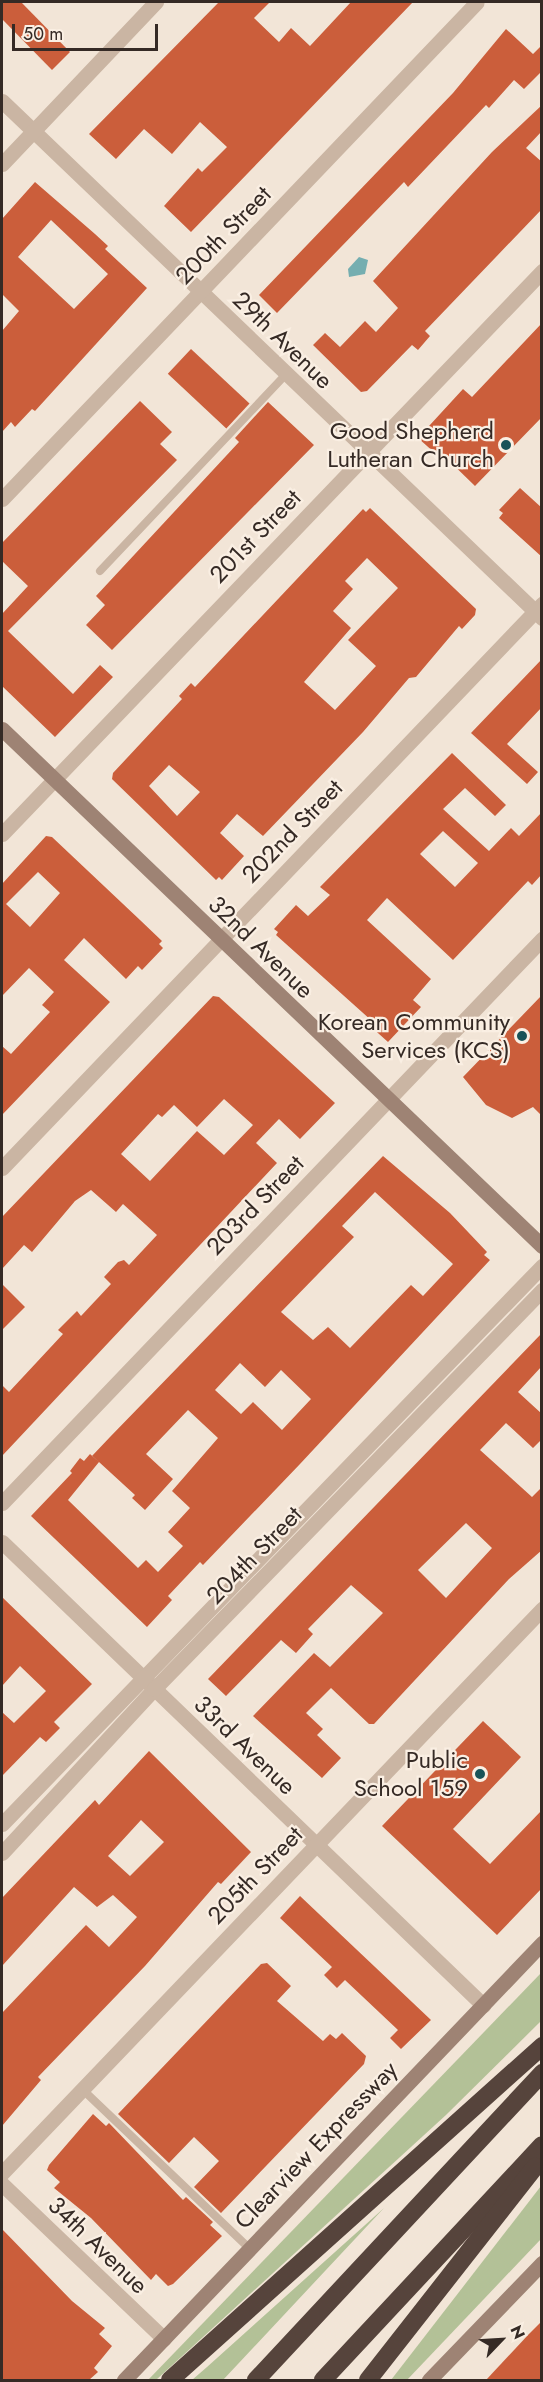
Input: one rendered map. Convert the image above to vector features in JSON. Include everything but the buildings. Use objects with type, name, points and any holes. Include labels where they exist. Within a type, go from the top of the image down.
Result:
[{"type":"highway","points":[[170,2380],[542,2046]]},
{"type":"highway","points":[[256,2380],[542,2073]]},
{"type":"highway","points":[[323,2380],[542,2145]]},
{"type":"highway","points":[[368,2380],[542,2159]]},
{"type":"street","points":[[2,164],[156,2]]},
{"type":"street","name":"200th Street","points":[[2,499],[477,2]]},
{"type":"street","name":"29th Avenue","points":[[2,101],[367,451],[539,611]]},
{"type":"street","name":"201st Street","points":[[2,834],[542,271]]},
{"type":"street","name":"202nd Street","points":[[2,1168],[220,939],[539,611]]},
{"type":"street","name":"32nd Avenue","points":[[2,729],[542,1246]]},
{"type":"street","name":"203rd Street","points":[[2,1503],[542,939]]},
{"type":"street","name":"204th Street","points":[[2,1824],[536,1268],[542,1266]]},
{"type":"street","name":"204th Street","points":[[2,1853],[154,1689],[542,1290]]},
{"type":"street","name":"33rd Avenue","points":[[2,1542],[483,2005]]},
{"type":"street","name":"205th Street","points":[[2,2174],[542,1609]]},
{"type":"street","name":"Clearview Expressway","points":[[124,2380],[542,1943]]},
{"type":"street","name":"34th Avenue","points":[[2,2184],[164,2339]]},
{"type":"street","points":[[429,2380],[542,2263]]},
{"type":"lane","points":[[100,571],[286,374]]},
{"type":"lane","points":[[82,2089],[250,2249]]},
{"type":"green space","points":[[541,1973],[541,2021],[446,2115],[156,2380],[148,2380]]},
{"type":"green space","points":[[541,2186],[541,2239],[407,2380],[391,2380]]},
{"type":"green space","points":[[384,2208],[223,2380],[192,2380],[207,2367]]},
{"type":"water","points":[[359,257],[368,260],[365,274],[349,277],[348,269]]},
{"type":"place","name":"Good Shepherd Lutheran Church","points":[[506,445]]},
{"type":"place","name":"Korean Community Services (KCS)","points":[[522,1036]]},
{"type":"place","name":"Public School 159","points":[[480,1774]]}]
